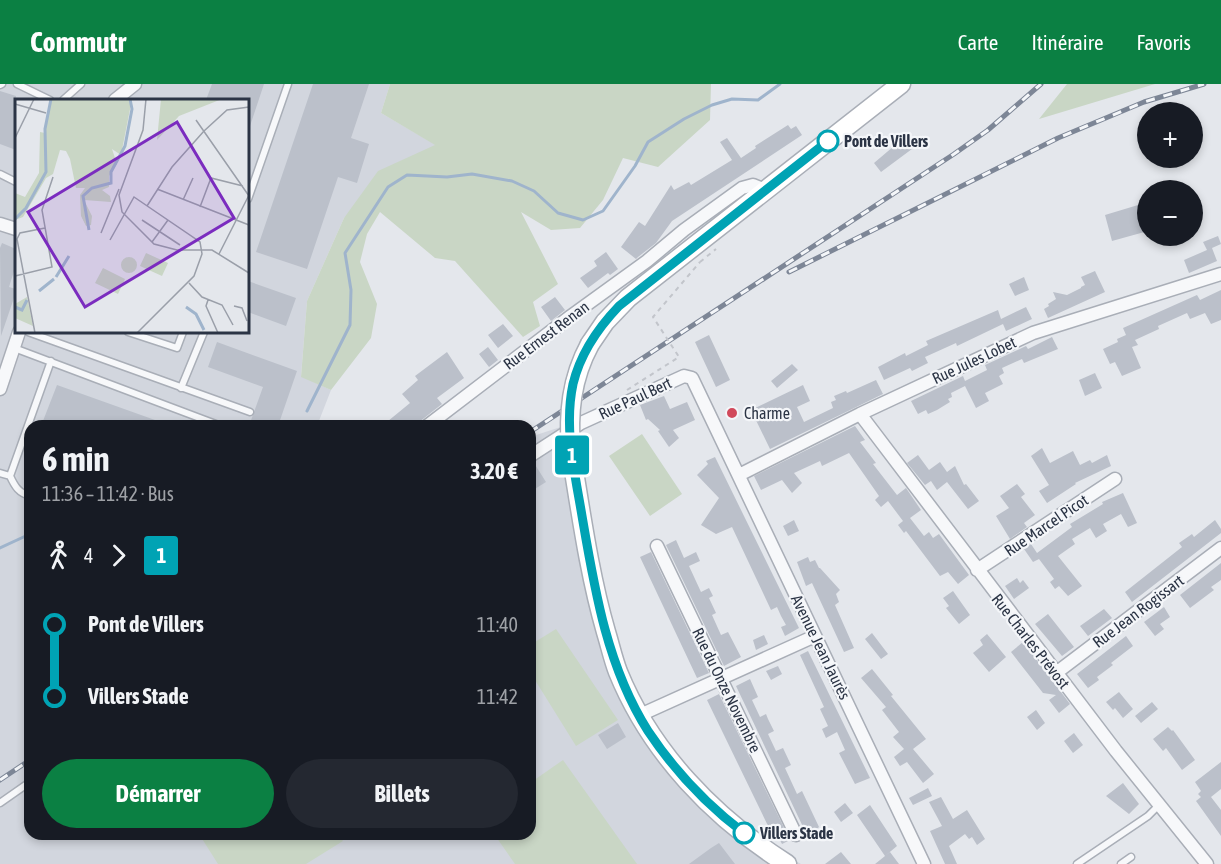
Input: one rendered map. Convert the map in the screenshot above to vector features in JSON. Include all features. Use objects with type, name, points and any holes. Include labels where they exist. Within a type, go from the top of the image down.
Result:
[{"type":"main road","points":[[787,864],[765,850],[717,812],[691,786],[648,730],[617,671],[592,572],[571,453],[569,428],[571,396],[579,368],[590,344],[605,322],[628,298],[901,84]]},
{"type":"street","points":[[116,99],[135,84]]},
{"type":"street","name":"Rue Ernest Renan","points":[[435,420],[742,188],[753,185],[765,190]]},
{"type":"street","points":[[0,224],[15,229]]},
{"type":"street","name":"Rue Jules Lobet","points":[[739,475],[860,414],[1033,333],[1221,274]]},
{"type":"street","points":[[0,389],[3,373],[19,333]]},
{"type":"street","name":"Rue Paul Bert","points":[[536,452],[599,414],[684,376],[692,378],[695,382],[718,430]]},
{"type":"street","name":"Rue Charles Prévost","points":[[860,414],[1056,673],[1207,864]]},
{"type":"street","name":"Avenue Jean Jaurès","points":[[718,430],[924,864]]},
{"type":"street","name":"Rue Marcel Picot","points":[[977,570],[1115,479]]},
{"type":"street","name":"Rue du Onze Novembre","points":[[657,546],[796,835]]},
{"type":"street","name":"Rue Jean Rogissart","points":[[1056,673],[1221,548]]},
{"type":"street","points":[[640,715],[815,636]]},
{"type":"lane","points":[[17,84],[48,99]]},
{"type":"lane","points":[[64,99],[81,84]]},
{"type":"lane","points":[[249,196],[288,84]]},
{"type":"lane","points":[[0,174],[15,182]]},
{"type":"lane","points":[[31,333],[250,412]]},
{"type":"lane","points":[[131,333],[177,348],[183,333]]},
{"type":"lane","points":[[182,388],[204,333]]},
{"type":"lane","points":[[14,348],[205,420]]},
{"type":"lane","points":[[30,420],[51,361]]},
{"type":"lane","points":[[24,437],[10,476],[14,486],[24,494]]},
{"type":"lane","points":[[0,473],[10,476]]},
{"type":"lane","points":[[0,803],[24,786]]},
{"type":"lane","points":[[1079,863],[1148,816],[1159,805]]},
{"type":"lane","points":[[1121,864],[1131,857]]},
{"type":"path","points":[[627,390],[679,357],[653,317],[700,262]]},
{"type":"shaded area","points":[[0,84],[390,84],[381,113],[436,145],[344,218],[307,301],[301,376],[331,390],[319,420],[24,420],[24,840],[536,840],[536,435],[579,421],[584,483],[597,564],[612,629],[641,702],[677,759],[707,794],[785,855],[801,864],[0,864]]},
{"type":"green space","points":[[390,84],[711,84],[710,120],[658,167],[623,158],[603,200],[580,228],[551,230],[521,212],[558,284],[533,302],[540,326],[523,337],[455,261],[435,258],[380,212],[367,234],[360,262],[377,304],[371,338],[331,390],[301,377],[307,301],[344,218],[378,171],[435,145],[381,113]]},
{"type":"green space","points":[[1067,84],[1155,84],[1039,119]]},
{"type":"green space","points":[[642,434],[682,494],[650,516],[609,456]]},
{"type":"green space","points":[[556,629],[618,720],[576,746],[536,682],[536,641]]},
{"type":"green space","points":[[563,760],[637,864],[515,864],[498,840],[536,840],[536,779]]},
{"type":"green space","points":[[203,840],[343,841],[306,864],[218,864]]},
{"type":"building","points":[[212,84],[264,84],[249,129],[249,99],[206,99]]},
{"type":"building","points":[[313,84],[369,84],[351,138],[369,144],[357,183],[338,177],[307,269],[256,252]]},
{"type":"building","points":[[0,91],[16,96],[15,150],[0,144]]},
{"type":"building","points":[[788,125],[791,129],[796,126],[802,135],[672,221],[656,243],[636,259],[621,247],[639,222],[645,226],[671,185],[674,190],[689,182],[691,185],[732,160],[720,142],[727,138],[741,158]]},
{"type":"building","points":[[907,135],[916,146],[881,172],[874,163]]},
{"type":"building","points":[[1137,205],[1137,234],[1112,241],[1105,215]]},
{"type":"building","points":[[1218,236],[1221,244],[1212,248],[1217,261],[1189,273],[1184,260],[1207,250],[1203,242]]},
{"type":"building","points":[[2,243],[15,249],[15,268],[9,287],[15,289],[15,295],[1,336],[0,248]]},
{"type":"building","points":[[606,252],[618,269],[610,275],[608,273],[588,288],[580,278],[597,266],[594,261]]},
{"type":"building","points":[[1095,271],[1105,292],[1048,318],[1044,309],[1056,299],[1053,292],[1067,295],[1081,288],[1085,285],[1081,277]]},
{"type":"building","points":[[1024,277],[1029,290],[1015,296],[1009,284]]},
{"type":"building","points":[[249,281],[296,298],[286,326],[249,312]]},
{"type":"building","points":[[1221,290],[1221,320],[1211,324],[1205,313],[1190,319],[1187,313],[1158,326],[1159,329],[1135,340],[1138,345],[1132,347],[1141,368],[1122,376],[1115,362],[1110,364],[1103,349],[1118,342],[1117,339],[1126,335],[1123,328],[1197,295],[1200,300]]},
{"type":"building","points":[[555,297],[565,310],[551,321],[541,307]]},
{"type":"building","points":[[1026,307],[1032,319],[1006,331],[1003,324],[957,346],[956,343],[925,357],[928,363],[912,371],[910,368],[884,380],[878,367],[905,353],[906,356],[928,345],[926,341],[998,310],[1001,319]]},
{"type":"building","points":[[503,324],[513,336],[498,348],[488,335]]},
{"type":"building","points":[[709,335],[730,380],[716,387],[695,342]]},
{"type":"building","points":[[1052,337],[1058,349],[1024,363],[1022,359],[1002,368],[1004,373],[999,376],[1003,384],[985,393],[989,401],[976,408],[965,386],[951,393],[952,397],[948,399],[950,402],[928,414],[926,410],[918,414],[911,401],[963,376],[965,381],[987,370],[985,365],[1026,346],[1028,349]]},
{"type":"building","points":[[217,342],[297,371],[280,420],[251,420],[263,387],[208,367]]},
{"type":"building","points":[[488,347],[498,360],[489,367],[479,354]]},
{"type":"building","points":[[447,352],[464,378],[437,398],[442,404],[422,420],[389,420],[410,403],[402,394],[418,380],[415,376]]},
{"type":"building","points":[[792,364],[798,370],[777,388],[771,381]]},
{"type":"building","points":[[1095,373],[1102,388],[1085,396],[1079,380]]},
{"type":"building","points":[[876,380],[883,394],[770,449],[751,410],[803,385],[810,401],[797,407],[804,422],[833,408],[831,402],[836,400],[834,396],[846,391],[847,393]]},
{"type":"building","points":[[57,385],[155,420],[43,420]]},
{"type":"building","points":[[664,396],[670,409],[687,402],[695,420],[673,430],[679,438],[669,447],[658,431],[660,430],[648,419],[646,420],[640,405]]},
{"type":"building","points":[[855,426],[865,440],[860,442],[876,463],[873,464],[897,495],[906,488],[921,510],[910,518],[924,536],[929,532],[933,538],[939,534],[969,575],[958,584],[948,572],[940,576],[906,531],[904,533],[898,525],[903,521],[888,501],[881,507],[875,500],[879,496],[849,453],[822,466],[820,461],[794,473],[802,483],[792,493],[782,480],[761,490],[754,476]]},
{"type":"building","points":[[1042,448],[1050,463],[1073,451],[1080,465],[1090,460],[1092,463],[1107,455],[1111,466],[1075,483],[1047,503],[1039,491],[1049,485],[1031,456]]},
{"type":"building","points":[[918,455],[929,470],[940,462],[947,472],[955,466],[964,485],[966,484],[979,501],[968,509],[947,482],[937,490],[931,481],[925,485],[907,463]]},
{"type":"building","points":[[715,457],[799,628],[785,636],[781,627],[786,625],[777,607],[771,610],[732,527],[716,534],[701,525],[719,498],[697,475],[708,464],[706,461]]},
{"type":"building","points":[[536,466],[546,482],[536,488]]},
{"type":"building","points":[[1017,484],[1025,494],[1021,497],[1035,515],[1024,523],[1027,527],[1010,539],[996,516],[1009,508],[1000,496]]},
{"type":"building","points":[[1123,493],[1137,523],[1128,527],[1121,514],[1103,524],[1107,531],[1096,538],[1090,528],[1072,539],[1075,544],[1058,556],[1082,586],[1068,596],[1059,586],[1055,589],[1050,582],[1054,579],[1039,559],[1033,562],[1024,549],[1031,544],[1037,553],[1072,527],[1070,524],[1103,504],[1102,502]]},
{"type":"building","points":[[794,520],[799,531],[788,536],[783,526]]},
{"type":"building","points":[[1215,520],[1221,533],[1132,602],[1125,592],[1182,547],[1179,543],[1192,534],[1194,537]]},
{"type":"building","points":[[676,540],[684,558],[696,552],[700,561],[689,566],[701,592],[709,588],[713,596],[709,598],[716,613],[712,615],[721,635],[728,632],[741,657],[724,666],[666,545]]},
{"type":"building","points":[[651,552],[709,673],[697,678],[640,557]]},
{"type":"building","points":[[808,557],[810,562],[815,560],[819,568],[840,590],[836,594],[839,602],[835,605],[854,648],[844,652],[812,583],[806,586],[797,562]]},
{"type":"building","points":[[1221,563],[1221,580],[1211,587],[1214,590],[1190,608],[1180,595]]},
{"type":"building","points":[[1017,578],[1020,583],[1023,580],[1029,588],[1014,599],[1005,586]]},
{"type":"building","points":[[953,591],[970,615],[959,624],[946,608],[949,606],[943,598]]},
{"type":"building","points":[[1164,607],[1170,617],[1160,624],[1164,629],[1155,636],[1144,622]]},
{"type":"building","points":[[1104,609],[1112,618],[1088,636],[1080,626]]},
{"type":"building","points":[[1048,614],[1074,647],[1062,656],[1035,624]]},
{"type":"building","points":[[872,633],[888,654],[881,659],[865,639]]},
{"type":"building","points":[[987,634],[1006,657],[989,672],[973,653],[983,645],[980,640]]},
{"type":"building","points":[[764,635],[768,644],[756,650],[753,640]]},
{"type":"building","points":[[1126,636],[1133,646],[1111,663],[1113,665],[1097,677],[1099,680],[1088,688],[1077,674]]},
{"type":"building","points":[[1023,642],[1070,704],[1059,713],[1049,700],[1056,695],[1043,693],[1011,652]]},
{"type":"building","points":[[808,651],[870,778],[855,784],[839,753],[845,750],[837,732],[826,738],[822,729],[828,726],[820,709],[824,707],[800,655]]},
{"type":"building","points":[[778,666],[782,674],[771,680],[766,671]]},
{"type":"building","points":[[872,669],[926,739],[913,749],[934,774],[923,783],[907,762],[900,766],[894,757],[904,749],[893,737],[899,732],[882,710],[886,707],[861,678]]},
{"type":"building","points":[[750,679],[758,697],[752,700],[760,717],[766,714],[774,731],[768,734],[776,751],[783,748],[791,765],[785,768],[797,794],[802,791],[819,827],[810,835],[806,829],[805,831],[736,686]]},
{"type":"building","points":[[1119,692],[1133,709],[1123,718],[1106,702]]},
{"type":"building","points":[[719,694],[790,840],[782,844],[777,834],[770,830],[707,700]]},
{"type":"building","points":[[1152,702],[1158,709],[1141,723],[1135,716]]},
{"type":"building","points":[[1036,710],[1045,723],[1037,730],[1027,717]]},
{"type":"building","points":[[618,723],[626,737],[607,749],[598,735]]},
{"type":"building","points":[[1168,727],[1173,730],[1195,760],[1182,770],[1166,748],[1163,751],[1153,739]]},
{"type":"building","points":[[1074,733],[1083,745],[1073,753],[1064,741]]},
{"type":"building","points":[[1221,762],[1221,789],[1211,797],[1221,810],[1221,836],[1196,801],[1201,797],[1198,794],[1201,791],[1195,782]]},
{"type":"building","points":[[1123,783],[1139,804],[1129,814],[1106,796]]},
{"type":"building","points":[[928,788],[932,796],[913,805],[909,798]]},
{"type":"building","points":[[941,797],[953,819],[967,810],[985,839],[977,845],[972,837],[969,839],[965,834],[949,846],[957,864],[945,864],[930,831],[942,826],[929,802]]},
{"type":"building","points":[[845,803],[853,813],[841,822],[834,812]]},
{"type":"building","points":[[870,805],[897,846],[885,856],[857,815]]},
{"type":"building","points":[[719,843],[735,864],[689,864],[711,848]]},
{"type":"building","points":[[841,852],[851,864],[825,864]]},
{"type":"building","points":[[890,852],[899,864],[875,864]]},
{"type":"waterway","points":[[307,411],[350,325],[351,290],[345,253],[388,187],[407,175],[447,177],[472,174],[512,181],[534,191],[558,213],[583,220],[603,211],[635,166],[648,142],[684,119],[712,105],[732,99],[758,100],[780,84]]},
{"type":"waterway","points":[[0,548],[24,537]]},
{"type":"railway","points":[[536,428],[954,154],[988,130],[1041,84]]},
{"type":"railway","points":[[789,272],[1058,138],[1144,102],[1204,84]]},
{"type":"railway","points":[[0,780],[24,764]]},
{"type":"bus line","name":"1","points":[[744,833],[717,812],[691,786],[648,730],[617,671],[592,572],[571,453],[569,428],[571,396],[583,357],[598,330],[619,306],[828,141]]},
{"type":"place","name":"Pont de Villers","points":[[828,141]]},
{"type":"place","name":"Charme","points":[[732,413]]},
{"type":"place","name":"Villers Stade","points":[[744,833]]}]
